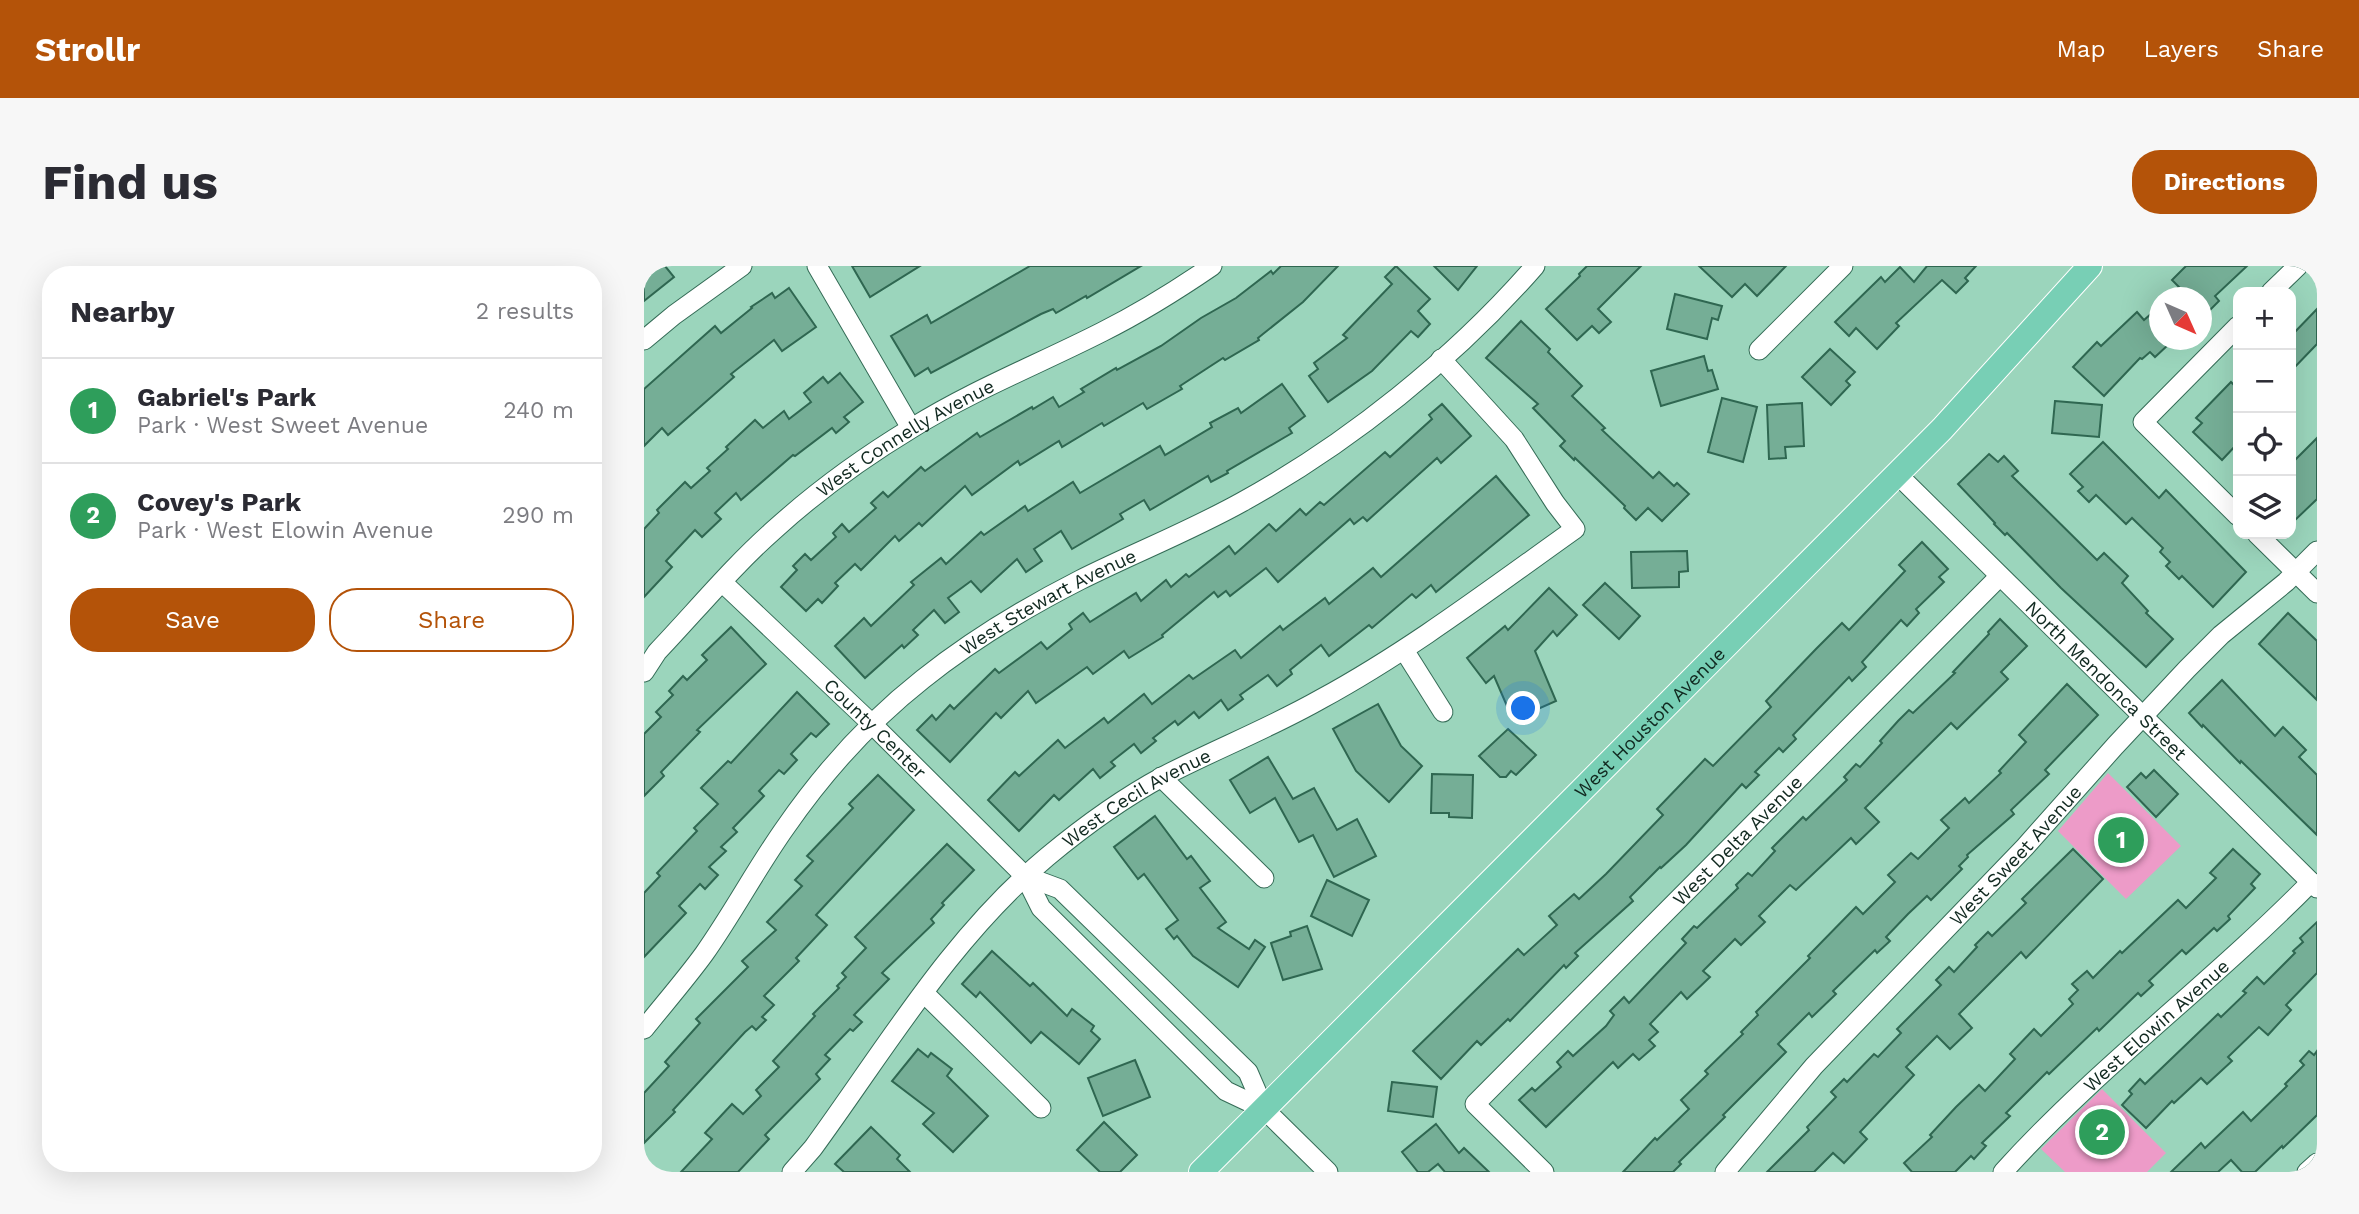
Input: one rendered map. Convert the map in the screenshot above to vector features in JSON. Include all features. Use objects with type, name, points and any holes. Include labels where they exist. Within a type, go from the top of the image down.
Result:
[{"type":"main road","name":"West Houston Avenue","points":[[1201,1172],[1897,474],[1966,403],[2090,266]]},
{"type":"street","points":[[644,341],[674,315],[742,266]]},
{"type":"street","points":[[817,266],[911,428]]},
{"type":"street","name":"West Connelly Avenue","points":[[644,672],[657,652],[774,530],[839,477],[911,428],[1007,376],[1104,331],[1181,288],[1212,266]]},
{"type":"street","name":"West Stewart Avenue","points":[[644,1029],[704,953],[785,827],[812,792],[873,725],[922,680],[974,641],[1028,607],[1244,502],[1356,429],[1441,359],[1490,314],[1535,266]]},
{"type":"street","points":[[1759,349],[1843,266]]},
{"type":"street","points":[[2277,287],[2298,266]]},
{"type":"street","points":[[2233,331],[2143,422],[2233,511]]},
{"type":"street","name":"West Cecil Avenue","points":[[792,1172],[813,1148],[923,993],[979,922],[1025,876],[1079,831],[1161,777],[1319,701],[1404,650],[1467,608],[1575,529],[1514,439],[1441,359]]},
{"type":"street","name":"North Mendonca Street","points":[[1897,474],[2314,885]]},
{"type":"street","points":[[2261,539],[2317,593]]},
{"type":"street","name":"West Sweet Avenue","points":[[1726,1172],[1814,1066],[2018,855],[2143,716],[2221,635],[2317,551]]},
{"type":"street","name":"West Delta Avenue","points":[[1544,1172],[1475,1104],[2000,576]]},
{"type":"street","name":"County Center","points":[[722,582],[873,725],[1025,876],[1041,908],[1226,1091],[1264,1109],[1328,1172]]},
{"type":"street","points":[[1404,650],[1443,712]]},
{"type":"street","points":[[1161,777],[1264,878]]},
{"type":"street","name":"County Center","points":[[1025,876],[1060,889],[1070,898],[1248,1072],[1264,1109]]},
{"type":"street","name":"West Elowin Avenue","points":[[2003,1172],[2115,1060],[2314,885]]},
{"type":"street","points":[[923,993],[1041,1108]]},
{"type":"street","points":[[2307,1172],[2317,1163]]},
{"type":"shaded area","points":[[2108,773],[2181,846],[2126,899],[2058,831]]},
{"type":"shaded area","points":[[2102,1089],[2166,1153],[2147,1172],[2065,1172],[2041,1149]]},
{"type":"building","points":[[644,266],[665,266],[674,277],[644,301]]},
{"type":"building","points":[[852,266],[920,266],[870,297]]},
{"type":"building","points":[[1030,266],[1141,266],[1087,298],[1086,296],[1056,313],[1053,309],[1041,314],[931,373],[928,368],[915,376],[891,336],[927,315],[931,323]]},
{"type":"building","points":[[1281,266],[1338,266],[1303,302],[1258,338],[1259,340],[1225,360],[1223,358],[1180,386],[1182,389],[1147,409],[1143,403],[1062,447],[1059,441],[1020,465],[1018,461],[972,495],[965,486],[922,526],[919,523],[899,541],[895,536],[861,570],[855,564],[835,583],[838,586],[822,603],[818,599],[806,611],[781,587],[797,570],[793,566],[805,554],[811,560],[836,537],[833,533],[842,524],[849,532],[876,508],[871,503],[883,492],[888,497],[921,467],[925,471],[977,433],[980,437],[1053,397],[1059,407],[1084,392],[1081,389],[1161,346],[1236,298],[1271,271],[1273,274]]},
{"type":"building","points":[[1396,266],[1430,299],[1418,311],[1430,324],[1418,337],[1411,331],[1372,371],[1328,402],[1309,376],[1318,369],[1314,363],[1347,338],[1343,335],[1392,284],[1385,277]]},
{"type":"building","points":[[1434,266],[1477,266],[1458,290]]},
{"type":"building","points":[[1587,266],[1641,266],[1598,309],[1611,322],[1599,333],[1592,326],[1577,340],[1546,309]]},
{"type":"building","points":[[1699,266],[1786,266],[1757,296],[1745,284],[1732,297]]},
{"type":"building","points":[[1927,266],[1976,266],[1965,278],[1968,281],[1956,293],[1942,280],[1896,323],[1899,326],[1877,349],[1856,328],[1849,336],[1835,322],[1881,277],[1885,282],[1900,267],[1914,282]]},
{"type":"building","points":[[2186,266],[2247,266],[2215,296],[2219,301],[2212,308],[2212,287],[2179,287],[2172,280]]},
{"type":"building","points":[[789,288],[816,327],[782,351],[774,340],[731,374],[734,377],[668,435],[662,428],[644,446],[644,389],[715,326],[721,333],[772,293],[775,298]]},
{"type":"building","points":[[1675,294],[1722,306],[1718,320],[1712,318],[1707,339],[1667,329]]},
{"type":"building","points":[[2317,309],[2317,344],[2296,366],[2296,350],[2296,331]]},
{"type":"building","points":[[2137,312],[2144,320],[2149,316],[2149,350],[2163,350],[2155,357],[2150,352],[2140,358],[2104,396],[2073,367],[2097,342],[2101,346]]},
{"type":"building","points":[[1521,321],[1582,386],[1572,396],[1605,428],[1602,430],[1653,478],[1659,472],[1674,486],[1677,483],[1689,494],[1662,521],[1648,508],[1636,520],[1625,506],[1560,446],[1565,441],[1533,408],[1538,404],[1486,358]]},
{"type":"building","points":[[1830,349],[1855,372],[1846,381],[1850,385],[1831,405],[1802,377]]},
{"type":"building","points":[[1704,356],[1708,371],[1712,370],[1718,389],[1661,406],[1651,371]]},
{"type":"building","points":[[840,373],[863,402],[844,417],[849,422],[836,433],[832,428],[793,455],[741,500],[736,493],[715,513],[721,519],[702,537],[695,530],[666,561],[672,567],[644,597],[644,529],[659,513],[657,510],[685,482],[691,488],[710,471],[707,468],[755,420],[763,428],[784,411],[789,419],[811,402],[804,393],[823,377],[828,383]]},
{"type":"building","points":[[2231,382],[2233,384],[2233,448],[2222,460],[2193,432],[2202,423],[2196,418]]},
{"type":"building","points":[[1282,384],[1305,416],[1289,428],[1292,433],[1227,471],[1228,473],[1211,482],[1208,476],[1150,510],[1144,500],[1120,514],[1123,519],[1072,549],[1061,531],[1034,549],[1042,561],[1026,572],[1017,559],[981,592],[971,581],[948,598],[959,612],[945,623],[934,610],[913,630],[918,635],[904,648],[902,645],[865,678],[835,646],[864,618],[871,626],[914,585],[911,582],[941,558],[946,564],[981,532],[984,535],[1025,506],[1028,511],[1073,482],[1080,493],[1160,446],[1165,455],[1212,427],[1210,423],[1238,408],[1241,413]]},
{"type":"building","points":[[1722,398],[1757,407],[1743,462],[1708,452]]},
{"type":"building","points":[[2055,401],[2102,405],[2099,437],[2052,433]]},
{"type":"building","points":[[1802,403],[1804,446],[1785,447],[1786,458],[1769,459],[1767,405]]},
{"type":"building","points":[[1442,404],[1471,436],[1441,463],[1437,458],[1367,521],[1363,517],[1354,524],[1350,519],[1278,582],[1266,568],[1230,596],[1226,591],[1218,597],[1214,592],[1162,635],[1163,637],[1129,658],[1124,651],[1093,674],[1087,667],[1036,703],[1028,691],[1001,718],[996,713],[950,762],[917,730],[932,715],[936,720],[950,705],[954,709],[995,669],[999,673],[1041,642],[1047,649],[1072,629],[1069,624],[1083,613],[1090,622],[1136,593],[1141,601],[1166,580],[1171,587],[1186,574],[1189,577],[1229,546],[1235,554],[1269,524],[1276,531],[1300,509],[1306,515],[1320,502],[1324,505],[1385,452],[1390,457],[1432,419],[1429,415]]},
{"type":"building","points":[[2317,438],[2317,499],[2296,519],[2296,476],[2296,459]]},
{"type":"building","points":[[2103,442],[2159,498],[2166,490],[2246,572],[2213,607],[2182,576],[2179,579],[2166,566],[2170,562],[2160,552],[2163,548],[2132,518],[2126,524],[2096,495],[2089,502],[2078,491],[2083,487],[2070,474]]},
{"type":"building","points":[[1989,454],[1998,462],[2004,456],[2018,471],[2012,476],[2097,560],[2104,553],[2128,576],[2122,583],[2148,611],[2146,613],[2173,639],[2146,667],[2061,588],[2007,533],[2005,535],[1958,484]]},
{"type":"building","points":[[1496,476],[1529,515],[1436,592],[1431,585],[1416,598],[1412,594],[1372,628],[1369,625],[1329,656],[1321,645],[1290,670],[1292,674],[1277,686],[1268,675],[1240,695],[1243,699],[1228,710],[1221,700],[1199,718],[1194,712],[1178,725],[1175,721],[1153,738],[1156,741],[1141,753],[1134,744],[1111,762],[1115,766],[1100,778],[1093,769],[1059,800],[1054,795],[1019,831],[988,800],[1015,772],[1019,776],[1058,740],[1065,748],[1104,718],[1108,723],[1144,694],[1152,704],[1189,675],[1193,679],[1235,650],[1241,658],[1280,626],[1283,630],[1325,598],[1329,604],[1373,568],[1381,577]]},
{"type":"building","points":[[1922,542],[1948,569],[1939,577],[1944,582],[1916,609],[1919,613],[1907,626],[1901,620],[1862,662],[1866,667],[1852,681],[1849,677],[1793,735],[1796,739],[1783,752],[1779,748],[1755,772],[1759,775],[1746,788],[1742,784],[1686,845],[1630,897],[1633,901],[1575,953],[1578,956],[1566,968],[1564,965],[1510,1021],[1508,1019],[1481,1045],[1477,1041],[1441,1079],[1413,1051],[1518,949],[1524,955],[1557,925],[1549,916],[1574,894],[1579,899],[1606,874],[1663,815],[1657,809],[1705,759],[1713,766],[1771,707],[1766,701],[1842,623],[1849,630],[1905,571],[1899,565]]},
{"type":"building","points":[[1687,551],[1688,571],[1679,572],[1679,587],[1632,588],[1631,552]]},
{"type":"building","points":[[1605,583],[1640,616],[1619,639],[1583,605]]},
{"type":"building","points":[[1549,588],[1577,615],[1557,636],[1553,631],[1535,651],[1556,701],[1513,720],[1494,676],[1486,683],[1467,658],[1505,626],[1508,630]]},
{"type":"building","points":[[2288,613],[2317,641],[2317,700],[2259,644]]},
{"type":"building","points":[[2000,619],[2027,646],[2001,672],[2008,679],[1957,729],[1951,723],[1865,808],[1879,822],[1856,844],[1851,838],[1796,890],[1790,885],[1759,916],[1765,922],[1741,945],[1735,939],[1703,971],[1710,977],[1687,999],[1681,992],[1650,1024],[1658,1032],[1649,1040],[1655,1046],[1639,1060],[1633,1054],[1618,1068],[1613,1062],[1546,1127],[1519,1100],[1532,1088],[1535,1091],[1561,1067],[1557,1062],[1568,1051],[1573,1056],[1606,1026],[1614,1015],[1610,1011],[1624,997],[1629,1003],[1686,943],[1682,939],[1694,926],[1697,928],[1738,888],[1736,885],[1748,873],[1752,876],[1775,851],[1772,848],[1803,817],[1806,820],[1847,780],[1844,777],[1856,764],[1860,767],[1909,710],[1913,713],[1955,673],[1953,672]]},
{"type":"building","points":[[731,627],[766,664],[697,730],[700,732],[661,772],[664,776],[644,796],[644,734],[661,717],[656,712],[673,695],[669,691],[683,676],[687,680],[707,660],[702,655]]},
{"type":"building","points":[[2222,680],[2275,736],[2283,727],[2306,750],[2299,757],[2317,775],[2317,835],[2189,713]]},
{"type":"building","points":[[2067,684],[2098,715],[2045,770],[2049,774],[2011,810],[2014,814],[1967,855],[1959,866],[1962,869],[1931,900],[1927,896],[1908,914],[1886,937],[1890,941],[1877,953],[1875,950],[1833,991],[1836,994],[1812,1017],[1809,1013],[1778,1044],[1786,1052],[1723,1115],[1725,1117],[1679,1162],[1681,1164],[1673,1172],[1623,1172],[1655,1138],[1657,1140],[1689,1109],[1681,1100],[1708,1074],[1705,1071],[1743,1034],[1741,1032],[1758,1015],[1756,1012],[1810,958],[1808,956],[1856,907],[1863,914],[1895,882],[1888,875],[1911,853],[1918,859],[1949,828],[1941,820],[1965,798],[1969,803],[2001,773],[1999,771],[2026,742],[2019,735]]},
{"type":"building","points":[[797,692],[829,724],[816,737],[811,733],[791,754],[797,760],[784,774],[779,770],[759,791],[764,796],[733,828],[737,832],[721,847],[726,851],[709,867],[718,875],[705,889],[700,884],[679,906],[686,913],[644,957],[644,893],[660,876],[657,873],[697,831],[694,828],[718,804],[701,788],[728,761],[731,763]]},
{"type":"building","points":[[1378,704],[1401,746],[1422,766],[1389,802],[1356,771],[1333,729]]},
{"type":"building","points":[[1508,729],[1536,755],[1516,775],[1511,771],[1506,777],[1500,777],[1479,756]]},
{"type":"building","points":[[1268,757],[1293,799],[1314,788],[1337,830],[1357,819],[1376,856],[1334,877],[1313,835],[1299,842],[1275,798],[1250,813],[1230,780]]},
{"type":"building","points":[[2154,770],[2178,794],[2156,817],[2127,787],[2141,773],[2146,778]]},
{"type":"building","points":[[1432,774],[1473,775],[1472,818],[1449,817],[1449,813],[1431,813]]},
{"type":"building","points":[[878,775],[914,810],[816,915],[827,925],[796,958],[799,961],[764,996],[774,1005],[762,1017],[766,1020],[756,1030],[752,1026],[745,1032],[644,1143],[644,1093],[669,1066],[665,1062],[700,1023],[696,1019],[748,967],[742,961],[776,930],[767,922],[802,886],[795,880],[813,861],[807,856],[853,808],[849,804]]},
{"type":"building","points":[[1155,816],[1187,859],[1191,856],[1210,881],[1200,888],[1226,922],[1218,928],[1249,949],[1255,940],[1265,947],[1238,987],[1193,956],[1177,936],[1174,939],[1166,929],[1178,920],[1144,874],[1138,879],[1114,847]]},
{"type":"building","points":[[947,844],[974,870],[942,903],[944,905],[931,919],[934,923],[882,973],[889,979],[854,1015],[862,1022],[853,1031],[850,1029],[825,1055],[830,1059],[816,1074],[820,1079],[765,1135],[769,1139],[738,1172],[681,1172],[712,1139],[705,1133],[732,1104],[743,1114],[761,1096],[756,1090],[779,1067],[773,1061],[839,988],[837,986],[846,977],[842,973],[866,948],[855,937]]},
{"type":"building","points":[[2073,849],[2103,879],[2026,958],[2021,952],[1959,1014],[1972,1028],[1950,1049],[1937,1036],[1906,1067],[1914,1075],[1860,1132],[1867,1139],[1844,1163],[1833,1153],[1814,1172],[1767,1172],[1809,1130],[1807,1127],[1836,1097],[1831,1092],[1844,1079],[1847,1082],[1874,1054],[1878,1057],[1901,1033],[1897,1029],[1941,985],[1936,980],[1949,967],[1954,972],[1988,932],[1992,936],[2026,903],[2022,899]]},
{"type":"building","points":[[2233,849],[2260,874],[2251,884],[2255,888],[2228,916],[2230,919],[2217,931],[2214,928],[2186,954],[2182,950],[2149,981],[2153,985],[2141,996],[2138,993],[2099,1031],[2097,1028],[2049,1074],[2047,1072],[2006,1113],[2010,1116],[1982,1143],[1986,1146],[1974,1159],[1971,1156],[1955,1172],[1912,1172],[1904,1163],[1932,1137],[1930,1135],[1956,1107],[1979,1085],[1985,1091],[2015,1059],[2010,1054],[2034,1029],[2041,1036],[2073,1004],[2069,999],[2078,990],[2072,984],[2087,971],[2093,978],[2178,900],[2186,908],[2216,878],[2210,873]]},
{"type":"building","points":[[1327,880],[1369,900],[1352,936],[1311,916]]},
{"type":"building","points":[[2317,922],[2317,973],[2286,1005],[2291,1010],[2268,1035],[2259,1027],[2228,1057],[2232,1061],[2207,1084],[2201,1078],[2174,1103],[2172,1101],[2146,1128],[2122,1105],[2132,1094],[2129,1091],[2140,1079],[2145,1084],[2218,1014],[2221,1017],[2246,993],[2243,991],[2257,977],[2264,984],[2295,953],[2293,951],[2303,942],[2300,938]]},
{"type":"building","points":[[1307,926],[1322,969],[1283,980],[1271,943],[1291,936],[1290,932]]},
{"type":"building","points":[[992,951],[1030,986],[1033,983],[1067,1016],[1072,1009],[1094,1026],[1091,1031],[1100,1039],[1079,1064],[1041,1032],[1031,1043],[980,992],[976,997],[962,984]]},
{"type":"building","points":[[918,1049],[928,1057],[931,1053],[952,1069],[947,1076],[988,1116],[953,1152],[923,1124],[934,1113],[892,1081]]},
{"type":"building","points":[[2309,1051],[2314,1055],[2317,1051],[2317,1115],[2283,1148],[2282,1146],[2255,1172],[2242,1172],[2231,1160],[2218,1172],[2171,1172],[2201,1143],[2205,1148],[2243,1112],[2251,1121],[2287,1086],[2285,1084],[2304,1065],[2300,1061]]},
{"type":"building","points":[[1135,1060],[1150,1097],[1103,1116],[1088,1078]]},
{"type":"building","points":[[1392,1082],[1437,1087],[1433,1117],[1388,1111]]},
{"type":"building","points":[[1104,1122],[1137,1155],[1120,1172],[1100,1172],[1077,1150]]},
{"type":"building","points":[[1436,1124],[1459,1153],[1464,1148],[1489,1172],[1445,1172],[1438,1164],[1428,1172],[1418,1172],[1402,1152]]},
{"type":"building","points":[[871,1127],[900,1155],[897,1159],[910,1172],[844,1172],[835,1164]]},
{"type":"place","name":"Gabriel's Park","points":[[2121,840]]},
{"type":"place","name":"Covey's Park","points":[[2102,1132]]}]
